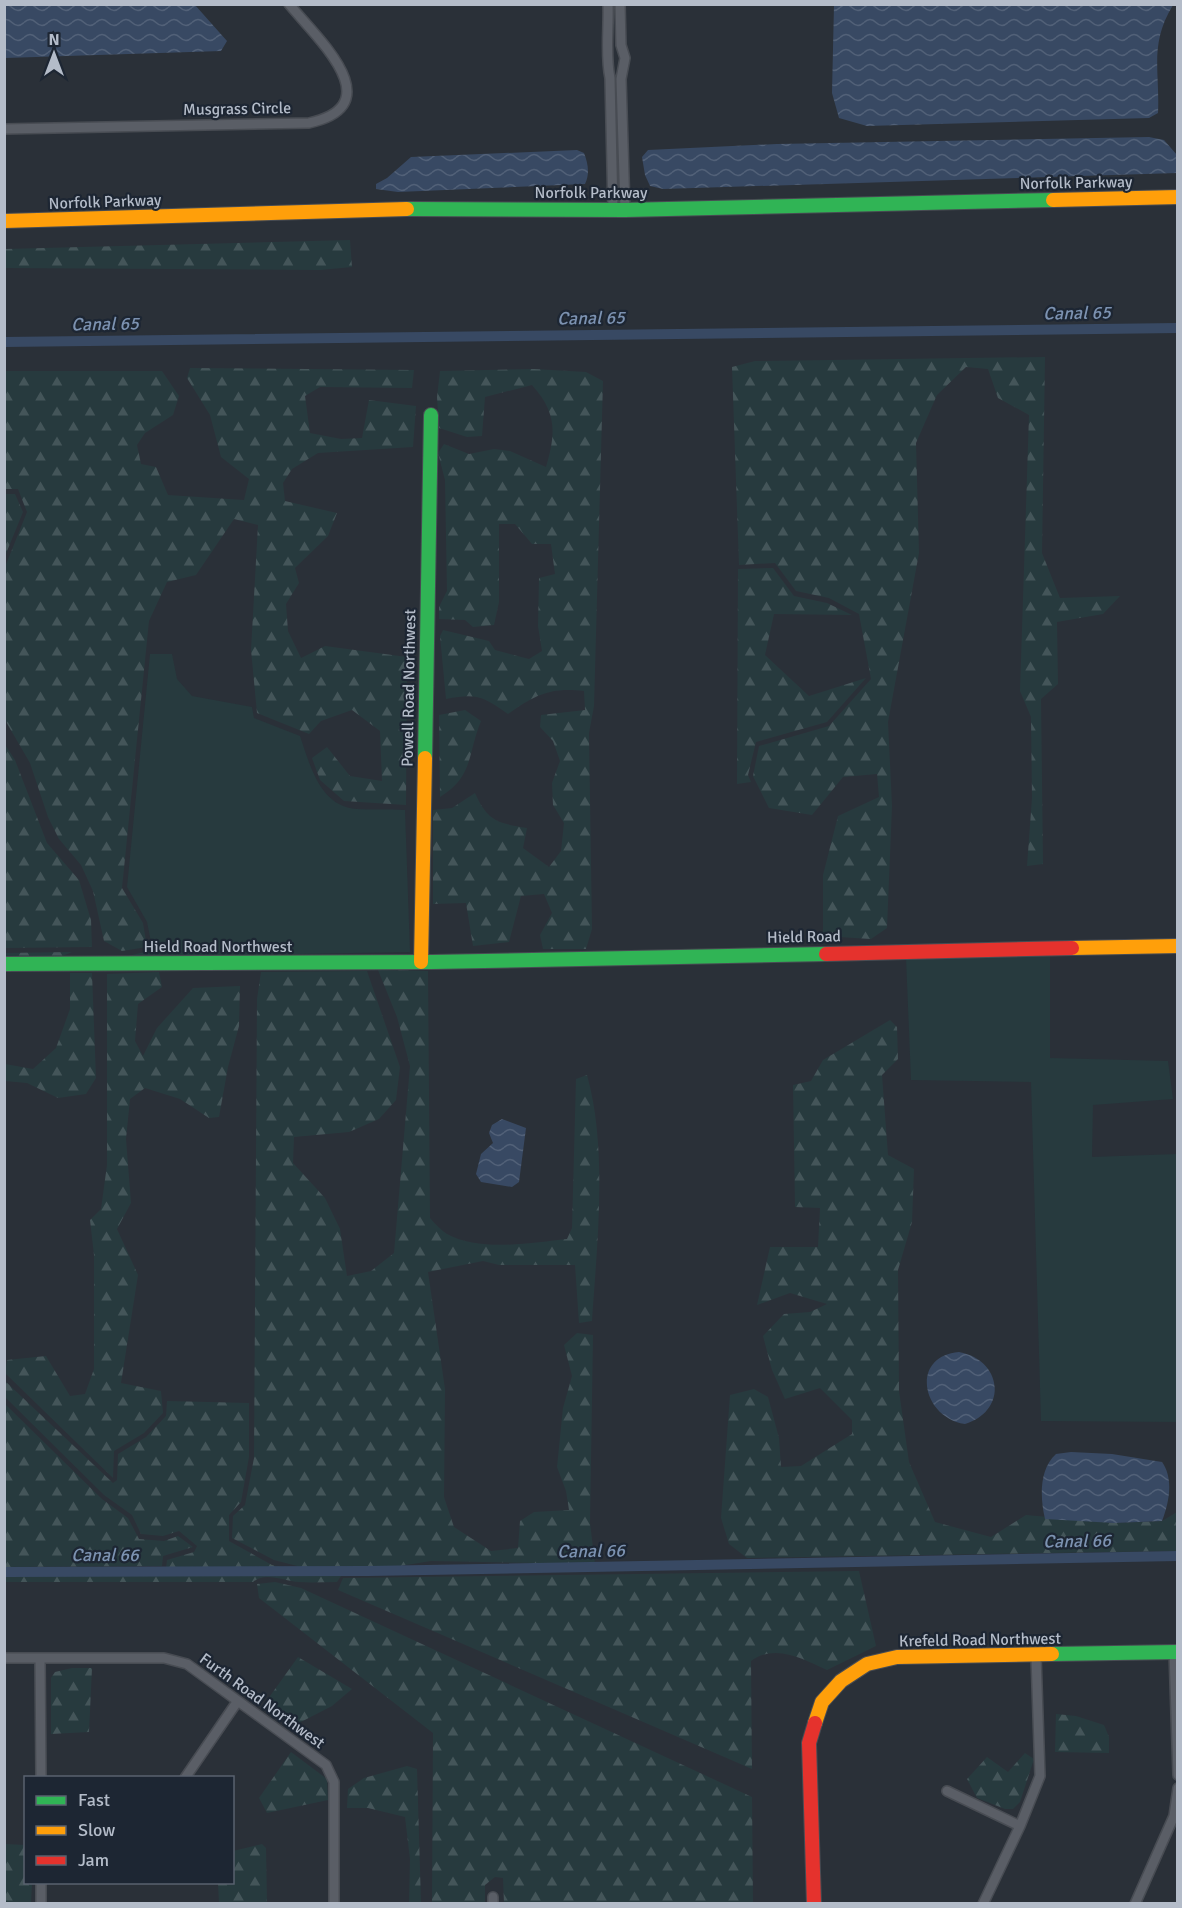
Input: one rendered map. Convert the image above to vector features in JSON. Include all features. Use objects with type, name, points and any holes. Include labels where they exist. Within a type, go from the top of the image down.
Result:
[{"type":"street","name":"Musgrass Circle","points":[[4,129],[309,123],[327,119],[338,112],[346,101],[347,88],[344,71],[289,4]]},
{"type":"street","points":[[609,4],[609,45],[606,61],[610,78],[619,210]]},
{"type":"street","points":[[619,210],[621,79],[626,58],[621,45],[620,4]]},
{"type":"street","name":"Norfolk Parkway","points":[[4,221],[441,208],[619,210],[1178,197]]},
{"type":"street","name":"Powell Road Northwest","points":[[426,962],[431,415]]},
{"type":"street","name":"Hield Road","points":[[426,962],[1178,946]]},
{"type":"street","name":"Hield Road Northwest","points":[[4,964],[426,962]]},
{"type":"street","points":[[1176,1652],[1178,1774]]},
{"type":"street","name":"Krefeld Road Northwest","points":[[814,1904],[809,1743],[822,1702],[841,1681],[867,1664],[897,1657],[1176,1652]]},
{"type":"street","points":[[983,1904],[1020,1826],[1040,1776],[1036,1656]]},
{"type":"street","name":"Furth Road Northwest","points":[[4,1658],[164,1658],[187,1664],[326,1765],[334,1782],[334,1904]]},
{"type":"street","points":[[40,1658],[41,1776]]},
{"type":"street","points":[[186,1776],[237,1702]]},
{"type":"street","points":[[1135,1904],[1174,1816],[1178,1788]]},
{"type":"street","points":[[947,1791],[1020,1826]]},
{"type":"street","points":[[41,1884],[41,1904]]},
{"type":"green space","points":[[350,240],[352,267],[320,270],[5,268],[5,249]]},
{"type":"green space","points":[[1045,357],[1042,553],[1060,598],[1120,596],[1103,614],[1057,622],[1058,684],[1041,699],[1043,864],[1027,866],[1032,798],[1031,717],[1020,691],[1029,415],[998,398],[988,369],[966,367],[937,395],[916,443],[919,553],[888,722],[892,806],[887,928],[871,939],[823,936],[823,875],[838,816],[879,797],[877,774],[843,777],[812,815],[769,808],[753,776],[759,746],[829,726],[871,679],[859,614],[829,598],[796,591],[775,563],[739,565],[732,367],[755,361]]},
{"type":"green space","points":[[190,368],[414,370],[412,388],[320,387],[305,396],[310,433],[341,439],[362,438],[369,400],[416,406],[413,447],[318,453],[292,469],[283,483],[285,501],[337,513],[328,536],[295,568],[299,583],[286,604],[288,631],[301,658],[325,646],[407,657],[406,805],[344,801],[320,780],[312,758],[327,747],[350,776],[382,781],[380,731],[352,710],[321,721],[309,734],[257,713],[251,650],[258,525],[234,519],[196,575],[167,582],[149,621],[122,888],[143,923],[147,947],[122,951],[104,941],[93,891],[81,865],[59,839],[48,817],[30,763],[5,720],[5,567],[27,512],[18,489],[5,489],[5,371],[162,371],[179,396],[173,415],[145,433],[137,445],[141,464],[156,467],[168,495],[244,500],[249,479],[221,457],[210,415],[187,378]]},
{"type":"green space","points":[[534,369],[586,372],[603,381],[594,706],[589,733],[592,929],[586,949],[543,949],[540,935],[552,913],[544,894],[521,896],[509,942],[473,946],[466,903],[433,904],[433,810],[452,808],[475,793],[490,816],[501,822],[527,828],[523,848],[549,867],[561,851],[564,823],[553,805],[552,783],[560,761],[553,741],[540,727],[541,715],[585,710],[584,691],[562,690],[543,694],[508,714],[492,703],[472,696],[446,699],[440,636],[443,630],[489,641],[495,650],[529,659],[542,651],[538,626],[539,578],[555,574],[551,544],[532,544],[515,524],[499,524],[499,602],[494,625],[473,627],[465,620],[439,619],[439,607],[447,591],[445,480],[438,453],[444,444],[469,454],[494,449],[510,451],[546,467],[553,433],[550,414],[532,385],[485,397],[482,436],[467,437],[439,428],[437,397],[440,371]]},
{"type":"green space","points":[[5,494],[15,494],[23,512],[5,556]]},
{"type":"green space","points":[[773,568],[794,596],[827,603],[852,615],[774,614],[765,655],[809,696],[866,678],[827,722],[756,742],[748,775],[751,782],[737,784],[738,569]]},
{"type":"green space","points":[[150,654],[172,654],[177,679],[192,696],[252,707],[254,718],[300,736],[318,783],[334,801],[357,809],[405,810],[410,952],[124,957],[148,951],[152,947],[147,922],[127,887]]},
{"type":"green space","points":[[465,710],[481,721],[464,773],[451,789],[440,797],[439,715]]},
{"type":"green space","points":[[4,743],[15,760],[47,843],[79,880],[91,920],[92,947],[5,948]]},
{"type":"green space","points":[[72,952],[60,957],[5,958],[4,953]]},
{"type":"green space","points":[[1050,955],[1050,1058],[1168,1061],[1173,1099],[1093,1105],[1092,1157],[1177,1154],[1177,1422],[1041,1421],[1031,1082],[911,1080],[906,958]]},
{"type":"green space","points":[[378,970],[428,971],[430,1218],[447,1234],[460,1240],[490,1245],[567,1239],[572,1228],[576,1079],[587,1075],[597,1134],[599,1165],[598,1229],[592,1321],[579,1323],[575,1265],[499,1265],[483,1261],[428,1272],[445,1389],[444,1497],[454,1527],[491,1551],[518,1548],[520,1521],[534,1512],[569,1510],[566,1491],[557,1467],[563,1408],[572,1376],[564,1345],[577,1333],[593,1335],[590,1523],[595,1564],[431,1561],[400,1566],[301,1567],[274,1560],[232,1538],[233,1516],[245,1505],[254,1458],[257,999],[261,972],[367,971],[400,1067],[396,1100],[379,1119],[349,1132],[294,1137],[293,1163],[325,1198],[340,1229],[347,1276],[371,1271],[394,1253],[410,1066],[397,1017]]},
{"type":"green space","points":[[159,972],[162,987],[138,1004],[135,1041],[143,1056],[157,1028],[193,988],[240,986],[239,1026],[228,1067],[219,1117],[209,1118],[180,1099],[145,1088],[130,1099],[126,1139],[131,1203],[117,1229],[138,1275],[121,1383],[161,1391],[163,1413],[144,1433],[114,1451],[113,1478],[5,1373],[7,1360],[46,1356],[70,1396],[85,1394],[94,1369],[94,1255],[90,1220],[101,1209],[107,1165],[107,974]]},
{"type":"green space","points":[[70,973],[92,973],[96,1078],[86,1094],[58,1098],[27,1083],[5,1081],[5,1064],[33,1069],[56,1048],[70,1009]]},
{"type":"green space","points":[[890,1020],[897,1027],[898,1059],[882,1075],[888,1155],[914,1169],[912,1222],[898,1270],[899,1391],[909,1462],[935,1522],[991,1537],[1026,1515],[1114,1523],[1162,1521],[1177,1512],[1177,1551],[747,1558],[729,1544],[721,1518],[730,1395],[754,1389],[768,1397],[779,1438],[781,1467],[801,1466],[852,1434],[852,1420],[820,1388],[785,1399],[772,1370],[763,1336],[784,1314],[810,1312],[827,1304],[790,1293],[757,1305],[770,1247],[818,1247],[820,1208],[795,1207],[793,1085],[811,1081],[823,1060]]},
{"type":"green space","points":[[4,1380],[113,1483],[117,1480],[118,1454],[146,1437],[166,1416],[167,1401],[249,1403],[249,1457],[241,1502],[229,1515],[229,1541],[272,1565],[301,1572],[400,1571],[438,1566],[438,1572],[343,1573],[337,1582],[299,1582],[263,1577],[253,1582],[5,1582],[5,1572],[162,1571],[166,1568],[167,1560],[194,1552],[197,1546],[179,1531],[163,1536],[141,1534],[132,1515],[104,1495],[5,1397]]},
{"type":"green space","points":[[5,1404],[102,1499],[128,1518],[139,1539],[164,1541],[178,1536],[193,1547],[163,1556],[162,1566],[5,1567]]},
{"type":"green space","points":[[859,1571],[876,1646],[827,1670],[780,1653],[770,1653],[751,1661],[752,1769],[338,1590],[343,1578]]},
{"type":"green space","points":[[275,1582],[301,1588],[752,1797],[753,1903],[504,1903],[503,1878],[495,1877],[485,1885],[485,1903],[432,1903],[433,1733],[259,1598],[257,1584]]},
{"type":"green space","points":[[298,1657],[352,1689],[332,1706],[297,1724],[265,1703]]},
{"type":"green space","points":[[72,1668],[92,1668],[89,1732],[51,1734],[51,1678],[55,1672]]},
{"type":"green space","points":[[1056,1714],[1076,1716],[1104,1725],[1109,1737],[1109,1753],[1055,1752]]},
{"type":"green space","points":[[291,1752],[327,1779],[328,1800],[267,1813],[259,1798]]},
{"type":"green space","points":[[1025,1753],[1034,1759],[1020,1802],[1013,1809],[1005,1809],[977,1798],[967,1779],[987,1757],[1008,1772]]},
{"type":"green space","points":[[407,1766],[417,1769],[421,1903],[409,1903],[410,1859],[405,1817],[368,1808],[347,1808],[348,1789],[364,1778]]},
{"type":"green space","points":[[5,1844],[24,1845],[24,1884],[32,1884],[31,1903],[5,1903]]},
{"type":"green space","points":[[262,1844],[266,1848],[267,1903],[219,1903],[218,1884],[234,1884],[234,1851]]},
{"type":"water","points":[[5,4],[195,5],[227,41],[221,51],[5,58]]},
{"type":"water","points":[[834,5],[1173,5],[1158,45],[1158,113],[1149,118],[867,126],[839,118],[832,93]]},
{"type":"water","points":[[1149,137],[1164,140],[1177,155],[1177,173],[663,189],[650,186],[645,175],[642,157],[648,150],[777,144]]},
{"type":"water","points":[[577,150],[584,153],[587,161],[588,172],[585,184],[398,192],[376,189],[376,184],[387,178],[411,157]]},
{"type":"water","points":[[502,1119],[526,1128],[519,1182],[512,1187],[481,1182],[476,1174],[481,1154],[493,1143],[489,1133],[492,1125]]},
{"type":"water","points":[[959,1352],[974,1357],[985,1365],[992,1375],[995,1386],[994,1398],[988,1408],[979,1418],[965,1424],[950,1419],[939,1410],[931,1399],[927,1387],[928,1375],[933,1364],[943,1356]]},
{"type":"water","points":[[1071,1452],[1112,1454],[1162,1462],[1168,1476],[1169,1491],[1162,1521],[1114,1523],[1045,1519],[1042,1484],[1046,1468],[1056,1454]]},
{"type":"waterway","name":"Canal 65","points":[[4,342],[1178,328]]},
{"type":"waterway","name":"Canal 66","points":[[4,1572],[369,1571],[1178,1556]]},
{"type":"traffic: fast","points":[[407,209],[625,210],[1053,200]]},
{"type":"traffic: fast","points":[[425,758],[431,415]]},
{"type":"traffic: fast","points":[[4,964],[432,962],[826,954]]},
{"type":"traffic: fast","points":[[1052,1654],[1178,1652]]},
{"type":"traffic: slow","points":[[1053,200],[1178,197]]},
{"type":"traffic: slow","points":[[4,221],[407,209]]},
{"type":"traffic: slow","points":[[421,962],[425,758]]},
{"type":"traffic: slow","points":[[1072,948],[1178,946]]},
{"type":"traffic: slow","points":[[815,1723],[822,1702],[841,1681],[867,1664],[897,1657],[1052,1654]]},
{"type":"traffic: jam","points":[[826,954],[1072,948]]},
{"type":"traffic: jam","points":[[814,1904],[809,1743],[815,1723]]}]
